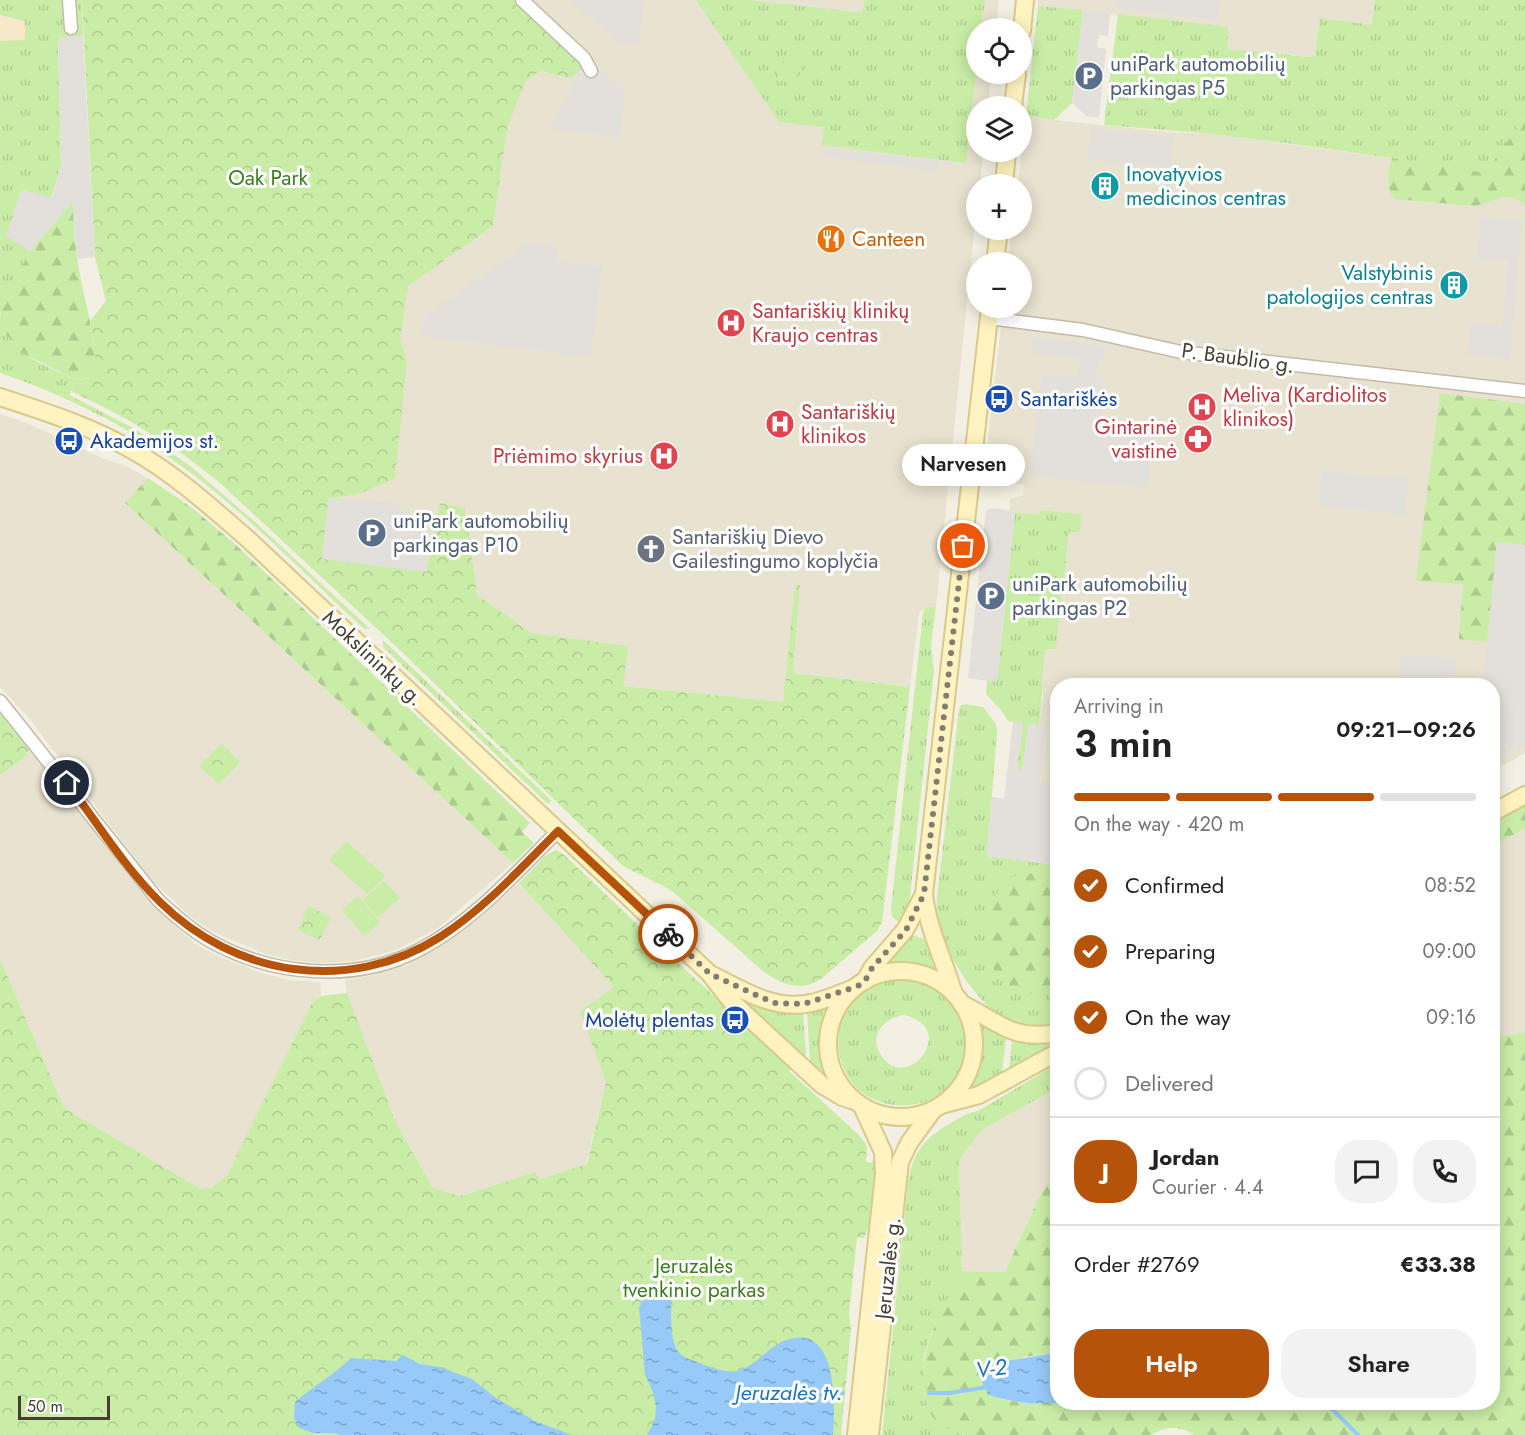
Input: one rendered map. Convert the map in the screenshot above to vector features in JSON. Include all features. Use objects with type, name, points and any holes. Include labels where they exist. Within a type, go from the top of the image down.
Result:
[{"type":"main road","points":[[1023,18],[1025,0]]},
{"type":"main road","points":[[937,1108],[954,1095],[964,1082],[971,1067],[974,1051],[974,1034],[969,1018],[958,999],[933,938],[926,913],[924,894],[989,318]]},
{"type":"main road","name":"Mokslininkų g.","points":[[0,397],[93,429],[135,451],[181,482],[249,540],[710,974],[731,1001],[822,1085],[842,1097],[859,1103]]},
{"type":"main road","points":[[1500,809],[1525,795]]},
{"type":"main road","points":[[862,984],[872,968],[906,930],[924,894]]},
{"type":"main road","points":[[1050,1034],[1038,1035],[1009,1030],[958,999],[942,984],[928,976],[912,972],[896,972],[880,975],[862,984],[844,999],[830,1028],[829,1044],[830,1060],[835,1075],[844,1089],[859,1103],[875,1112],[897,1117],[919,1115],[978,1095],[1050,1056]]},
{"type":"main road","name":"Mokslininkų g.","points":[[710,974],[761,998],[787,1005],[821,1000],[862,984]]},
{"type":"main road","name":"Jeruzalės g.","points":[[856,1435],[884,1174],[883,1152],[859,1103]]},
{"type":"main road","name":"Jeruzalės g.","points":[[870,1435],[900,1162],[909,1143],[937,1108]]},
{"type":"street","points":[[69,0],[71,28]]},
{"type":"street","points":[[522,0],[584,58],[591,71]]},
{"type":"street","name":"P. Baublio g.","points":[[1017,318],[1192,353],[1525,391]]},
{"type":"street","points":[[0,701],[132,870],[164,906],[210,941],[239,954],[281,968],[333,971],[357,968],[400,958],[419,950],[459,924],[508,882],[558,831]]},
{"type":"shaded area","points":[[532,0],[999,0],[997,18],[966,18],[966,84],[990,84],[989,96],[966,96],[966,162],[982,162],[981,174],[966,174],[966,240],[973,240],[972,252],[966,252],[966,312],[936,606],[925,608],[919,613],[910,687],[793,673],[800,586],[796,585],[783,702],[622,686],[627,646],[531,633],[477,595],[465,509],[440,503],[426,572],[322,559],[328,499],[359,494],[407,360],[400,340],[407,286],[493,226],[507,129],[525,82],[539,71],[571,78],[592,55]]},
{"type":"shaded area","points":[[569,0],[644,0],[639,44],[621,43]]},
{"type":"shaded area","points":[[1038,0],[1375,0],[1372,25],[1315,56],[1308,57],[1227,49],[1227,27],[1038,6]]},
{"type":"shaded area","points":[[1117,0],[1220,0],[1218,20],[1116,9]]},
{"type":"shaded area","name":"uniPark automobilių parkingas P5","points":[[1083,10],[1110,13],[1108,36],[1099,35],[1097,47],[1106,49],[1099,118],[1086,116],[1072,103]]},
{"type":"shaded area","points":[[0,15],[25,21],[25,41],[0,41]]},
{"type":"shaded area","points":[[83,35],[95,257],[77,259],[72,202],[30,251],[6,236],[21,190],[53,197],[61,165],[58,39]]},
{"type":"shaded area","points":[[601,70],[625,87],[620,138],[550,129],[580,73]]},
{"type":"shaded area","points":[[1032,116],[1178,133],[1202,133],[1392,158],[1387,179],[1389,191],[1476,206],[1506,197],[1525,204],[1525,753],[1500,767],[1500,678],[1050,678],[1050,784],[1040,782],[1047,727],[1039,725],[1043,698],[1045,648],[1056,649],[1069,531],[1081,514],[1042,510],[1041,514],[1015,513],[1010,510],[1010,499],[1023,496],[1024,485],[989,480],[984,475],[1002,318],[1032,318],[1032,252],[1009,252],[1011,240],[1032,240],[1032,174],[1019,174],[1021,162],[1032,162]]},
{"type":"shaded area","points":[[1091,128],[1174,137],[1170,168],[1088,159]]},
{"type":"shaded area","points":[[827,148],[939,161],[938,171],[825,157]]},
{"type":"shaded area","points":[[1481,217],[1522,220],[1510,359],[1468,355],[1471,323],[1502,326],[1508,261],[1477,259]]},
{"type":"shaded area","points":[[529,243],[557,247],[557,262],[602,266],[591,357],[420,336],[425,316]]},
{"type":"shaded area","points":[[1030,338],[1105,346],[1111,349],[1098,362],[1095,378],[1104,378],[1100,426],[1153,430],[1148,488],[1029,476],[1042,376],[1078,377],[1080,359],[1035,354]]},
{"type":"shaded area","points":[[0,414],[27,423],[104,459],[126,466],[148,478],[125,503],[513,863],[438,928],[396,950],[354,961],[318,963],[266,954],[211,931],[187,914],[150,878],[28,717],[0,687]]},
{"type":"shaded area","points":[[1322,471],[1408,479],[1405,514],[1319,506]]},
{"type":"shaded area","name":"uniPark automobilių parkingas P10","points":[[328,499],[397,503],[411,515],[410,526],[427,539],[426,572],[322,559]]},
{"type":"shaded area","name":"uniPark automobilių parkingas P2","points":[[994,508],[1015,513],[997,682],[968,678],[986,510]]},
{"type":"shaded area","points":[[1497,542],[1525,545],[1525,741],[1524,749],[1508,749],[1507,757],[1500,756],[1500,678],[1484,678]]},
{"type":"shaded area","points":[[1401,655],[1456,658],[1455,678],[1399,678]]},
{"type":"shaded area","points":[[1013,721],[1023,723],[1017,768],[1022,770],[1029,724],[1047,726],[1040,781],[1050,783],[1050,864],[986,856],[992,797],[1004,799]]},
{"type":"shaded area","points":[[30,748],[135,884],[158,910],[195,944],[261,973],[289,980],[320,982],[321,996],[312,1003],[227,1175],[212,1187],[201,1189],[64,1108],[0,959],[0,775],[23,759]]},
{"type":"shaded area","points":[[1525,828],[1525,1032],[1500,1037],[1500,842]]},
{"type":"shaded area","points":[[519,883],[614,987],[581,1011],[606,1082],[586,1164],[540,1179],[535,1172],[461,1196],[433,1188],[395,1121],[347,993],[345,980],[369,976],[409,964],[435,950],[474,923]]},
{"type":"shaded area","points":[[1050,1092],[1050,1181],[1038,1199],[1005,1272],[962,1271],[959,1160],[982,1130]]},
{"type":"green space","points":[[0,0],[82,0],[83,35],[58,39],[61,165],[52,197],[21,190],[25,248],[30,251],[0,312],[0,41],[25,40],[25,21],[0,15]]},
{"type":"green space","name":"Oak Park","points":[[82,0],[515,0],[583,67],[571,78],[540,71],[525,82],[507,129],[493,226],[408,286],[400,340],[407,360],[395,478],[359,494],[328,499],[426,572],[440,503],[465,508],[477,595],[531,633],[628,646],[623,686],[783,702],[795,585],[800,585],[793,673],[910,687],[882,922],[877,931],[822,978],[815,983],[793,986],[771,977],[671,890],[623,866],[400,650],[220,483],[185,456],[148,432],[71,391],[76,380],[86,379],[91,375],[94,343],[90,321],[106,301],[95,257]]},
{"type":"green space","points":[[696,0],[748,0],[862,13],[865,0],[985,0],[982,18],[966,18],[966,84],[975,84],[973,96],[966,96],[966,163],[822,145],[824,127],[779,122]]},
{"type":"green space","points":[[1375,0],[1525,0],[1525,117],[1485,174],[1285,143],[1104,125],[1118,14],[1228,27],[1227,49],[1308,57],[1315,56],[1320,18],[1372,25]]},
{"type":"green space","points":[[1038,6],[1083,10],[1072,103],[1054,120],[1032,116],[1032,96],[1028,96],[1029,84],[1032,84],[1032,60]]},
{"type":"green space","points":[[780,61],[801,65],[799,83],[770,80]]},
{"type":"green space","points":[[1525,117],[1525,204],[1506,197],[1476,206],[1395,199],[1389,189],[1388,179],[1392,158],[1485,173]]},
{"type":"green space","points":[[73,201],[76,250],[94,350],[91,375],[76,380],[19,351],[3,330],[0,320],[1,307],[30,251]]},
{"type":"green space","points":[[0,320],[12,342],[30,358],[76,380],[69,395],[135,429],[189,465],[255,522],[370,629],[362,627],[241,514],[163,453],[84,407],[0,373]]},
{"type":"green space","points":[[1440,393],[1525,404],[1525,545],[1497,543],[1487,642],[1459,639],[1463,584],[1416,581]]},
{"type":"green space","points":[[148,478],[191,507],[236,545],[530,823],[522,832],[534,843],[513,863],[125,503]]},
{"type":"green space","points":[[1041,510],[1081,514],[1080,532],[1069,532],[1056,649],[1045,649],[1039,725],[1029,724],[1022,770],[1017,769],[1023,723],[1008,721],[986,694],[987,681],[997,681],[1015,513],[1040,514]]},
{"type":"green space","points":[[936,606],[931,646],[934,671],[909,906],[900,923],[892,917],[891,909],[923,613],[925,608]]},
{"type":"green space","points":[[383,640],[552,801],[548,804],[383,647]]},
{"type":"green space","points":[[961,705],[983,707],[996,724],[987,856],[1050,864],[1047,995],[1050,995],[1050,1025],[1021,1023],[992,1010],[961,972],[948,952],[940,933],[937,898]]},
{"type":"green space","points":[[0,713],[30,748],[23,759],[0,775]]},
{"type":"green space","points":[[221,744],[240,762],[219,784],[199,766]]},
{"type":"green space","points":[[1525,806],[1525,828],[1500,842],[1500,820]]},
{"type":"green space","points":[[346,841],[385,876],[368,894],[329,860]]},
{"type":"green space","name":"Jeruzalės tvenkinio parkas","points":[[556,850],[562,853],[691,975],[792,1066],[789,1071],[860,1136],[867,1146],[866,1162],[871,1163],[876,1158],[871,1220],[864,1238],[857,1237],[841,1435],[0,1435],[0,959],[64,1108],[201,1189],[212,1187],[227,1175],[312,1003],[321,996],[347,993],[395,1121],[433,1188],[461,1196],[535,1172],[540,1179],[587,1164],[606,1082],[580,1011],[614,987],[519,883],[546,855]]},
{"type":"green space","points":[[1027,873],[1050,875],[1050,995],[1020,991],[1007,984],[997,974],[990,961],[987,946],[992,910],[1002,884],[1013,876]]},
{"type":"green space","points":[[384,881],[400,898],[378,917],[363,900]]},
{"type":"green space","points":[[358,896],[380,922],[364,936],[342,910]]},
{"type":"green space","points":[[308,906],[331,917],[320,940],[298,930]]},
{"type":"green space","points":[[912,935],[924,939],[935,969],[916,963],[888,962]]},
{"type":"green space","points":[[896,979],[925,984],[946,998],[959,1017],[965,1039],[963,1062],[953,1082],[935,1098],[910,1105],[882,1103],[860,1091],[846,1073],[839,1051],[840,1028],[849,1007],[868,989]],"holes":[[[903,1015],[920,1022],[928,1032],[928,1043],[924,1054],[915,1063],[904,1068],[892,1066],[877,1048],[876,1041],[880,1029],[890,1020]]]},
{"type":"green space","points":[[745,1001],[777,1012],[803,1012],[806,1054],[804,1058]]},
{"type":"green space","points":[[829,1006],[823,1025],[821,1044],[830,1082],[808,1062],[810,1059],[807,1013]]},
{"type":"green space","points":[[981,1025],[1006,1038],[1002,1073],[969,1091],[967,1090],[975,1075],[982,1051]]},
{"type":"green space","points":[[1525,1032],[1525,1435],[1194,1435],[1178,1428],[1172,1428],[1151,1435],[964,1435],[947,1428],[931,1414],[923,1385],[923,1370],[929,1340],[962,1271],[1005,1272],[1038,1199],[1050,1181],[1050,1354],[1024,1357],[982,1381],[988,1395],[1005,1400],[1050,1403],[1050,1410],[1500,1410],[1500,1037]]},
{"type":"green space","points":[[1012,1040],[1033,1043],[1050,1041],[1050,1047],[1009,1069]]},
{"type":"green space","points":[[1050,1068],[1050,1092],[982,1130],[959,1160],[962,1271],[932,1331],[924,1356],[923,1377],[924,1397],[938,1422],[963,1435],[882,1435],[910,1172],[917,1154],[927,1140],[964,1116],[978,1111]]},
{"type":"water","name":"Jeruzalės tv.","points":[[649,1291],[663,1291],[671,1299],[673,1338],[678,1351],[687,1358],[715,1368],[725,1371],[740,1370],[783,1341],[790,1339],[806,1338],[817,1344],[825,1356],[833,1388],[833,1435],[647,1435],[655,1419],[656,1407],[653,1392],[645,1375],[639,1307]]},
{"type":"water","points":[[1050,1354],[1050,1404],[1023,1402],[988,1395],[982,1382],[991,1368],[1001,1362]]},
{"type":"water","points":[[403,1355],[420,1364],[440,1367],[472,1379],[496,1398],[535,1421],[572,1435],[340,1435],[313,1433],[299,1428],[294,1418],[295,1402],[351,1358],[396,1361]]},
{"type":"waterway","name":"V-2","points":[[929,1393],[949,1393],[988,1387]]},
{"type":"waterway","name":"V-2","points":[[834,1395],[843,1393]]},
{"type":"waterway","name":"V-2","points":[[1333,1410],[1358,1435]]},
{"type":"way so far","points":[[668,934],[710,974],[761,998],[787,1005],[821,1000],[858,986],[865,981],[882,956],[897,942],[906,930],[924,894],[963,546]]},
{"type":"place","name":"uniPark automobilių parkingas P5","points":[[1089,76]]},
{"type":"place","name":"Inovatyvios medicinos centras","points":[[1105,186]]},
{"type":"place","name":"Canteen","points":[[831,239]]},
{"type":"place","name":"Valstybinis patologijos centras","points":[[1454,285]]},
{"type":"place","name":"Santariškių klinikų Kraujo centras","points":[[731,323]]},
{"type":"place","name":"Santariškės","points":[[999,399]]},
{"type":"place","name":"Meliva (Kardiolitos klinikos)","points":[[1202,407]]},
{"type":"place","name":"Santariškių klinikos","points":[[780,424]]},
{"type":"place","name":"Gintarinė vaistinė","points":[[1198,439]]},
{"type":"place","name":"Akademijos st.","points":[[69,441]]},
{"type":"place","name":"Priėmimo skyrius","points":[[664,456]]},
{"type":"place","name":"uniPark automobilių parkingas P10","points":[[372,533]]},
{"type":"place","name":"Narvesen","points":[[963,546]]},
{"type":"place","name":"Santariškių Dievo Gailestingumo koplyčia","points":[[651,549]]},
{"type":"place","name":"uniPark automobilių parkingas P2","points":[[991,596]]},
{"type":"place","name":"Molėtų plentas","points":[[735,1020]]},
{"type":"route","points":[[67,783],[132,870],[170,912],[210,941],[254,960],[281,968],[333,971],[357,968],[380,964],[419,950],[459,924],[508,882],[558,831],[668,934]]}]
